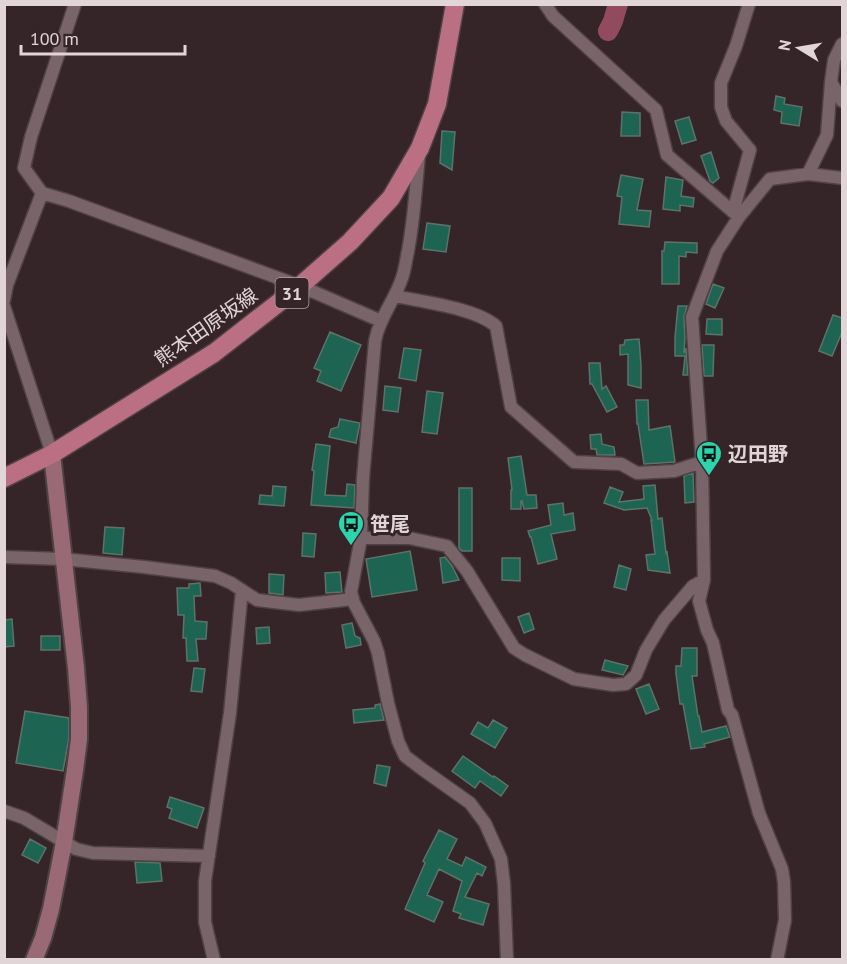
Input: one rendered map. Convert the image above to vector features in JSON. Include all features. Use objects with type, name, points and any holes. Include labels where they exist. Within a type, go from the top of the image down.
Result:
[{"type":"main road","name":"熊本田原坂線","points":[[4,478],[52,453],[214,353],[300,286],[350,242],[391,198],[420,148],[437,104],[455,4]]},
{"type":"street","points":[[75,4],[31,137],[24,168],[42,193],[300,286],[381,321]]},
{"type":"street","points":[[545,4],[553,16],[656,110],[667,155],[736,214]]},
{"type":"street","points":[[749,4],[721,83],[721,107],[726,120],[750,150],[736,214],[717,251],[692,317],[702,462],[704,580],[699,600],[713,643],[728,710],[732,715],[759,813],[782,869],[785,920],[777,960]]},
{"type":"street","points":[[808,174],[827,135],[834,60],[843,44]]},
{"type":"street","points":[[831,82],[843,101]]},
{"type":"street","points":[[420,148],[414,222],[403,277],[377,330],[375,341],[363,478],[361,538],[351,592],[378,653],[388,703],[398,741],[405,756],[470,803],[485,823],[501,859],[507,960]]},
{"type":"street","points":[[736,214],[770,179],[808,174],[843,178]]},
{"type":"street","points":[[4,300],[7,285],[42,193]]},
{"type":"street","points":[[395,296],[470,312],[488,319],[496,326],[511,407],[574,462],[621,464],[637,473],[674,471],[702,462]]},
{"type":"street","points":[[4,306],[52,453],[79,707],[79,739],[64,842],[51,909],[34,960]]},
{"type":"street","points":[[361,538],[409,538],[447,546],[467,571],[514,648],[574,680],[613,685],[626,684],[636,675],[646,650],[664,620],[693,586],[704,580]]},
{"type":"street","points":[[4,556],[63,559],[215,576],[231,583],[257,600],[299,605],[353,599]]},
{"type":"street","points":[[214,960],[205,921],[205,881],[230,713],[242,590]]},
{"type":"street","points":[[4,811],[24,818],[76,849],[93,853],[209,856]]},
{"type":"building","points":[[776,96],[785,98],[784,104],[802,107],[799,126],[781,123],[782,112],[774,110]]},
{"type":"building","points":[[622,112],[640,113],[640,136],[621,136]]},
{"type":"building","points":[[689,117],[696,140],[682,144],[675,121]]},
{"type":"building","points":[[442,131],[455,132],[452,170],[440,163]]},
{"type":"building","points":[[711,152],[719,178],[713,183],[710,181],[701,156]]},
{"type":"building","points":[[621,175],[643,179],[637,210],[651,211],[649,227],[619,224],[622,197],[617,196]]},
{"type":"building","points":[[666,177],[683,180],[681,196],[694,198],[693,207],[680,205],[680,211],[663,209]]},
{"type":"building","points":[[427,223],[450,226],[446,252],[423,249]]},
{"type":"building","points":[[665,242],[697,243],[697,253],[686,252],[686,257],[679,256],[679,284],[662,284],[662,251],[664,251]]},
{"type":"building","points":[[713,284],[724,288],[715,308],[706,304]]},
{"type":"building","points":[[678,306],[687,306],[684,317],[684,353],[686,348],[688,375],[683,375],[685,356],[675,356]]},
{"type":"building","points":[[833,315],[843,318],[843,330],[832,356],[819,351]]},
{"type":"building","points":[[707,319],[722,319],[722,335],[706,334]]},
{"type":"building","points":[[330,332],[361,345],[341,391],[317,381],[321,371],[314,368]]},
{"type":"building","points":[[639,339],[641,388],[628,385],[628,354],[620,355],[620,345],[624,345],[625,340]]},
{"type":"building","points":[[702,345],[714,345],[713,376],[704,376]]},
{"type":"building","points":[[404,348],[421,350],[416,381],[399,378]]},
{"type":"building","points":[[589,363],[600,363],[602,389],[606,386],[617,407],[607,412],[590,384]]},
{"type":"building","points":[[385,386],[401,388],[398,412],[383,410]]},
{"type":"building","points":[[427,391],[443,393],[437,434],[422,432]]},
{"type":"building","points":[[636,400],[648,400],[649,430],[670,426],[675,462],[644,464],[637,424]]},
{"type":"building","points":[[340,419],[360,423],[356,443],[329,437],[331,429],[338,427]]},
{"type":"building","points":[[601,434],[602,444],[614,447],[615,455],[597,455],[596,449],[591,449],[590,435]]},
{"type":"building","points":[[316,444],[330,446],[325,495],[346,496],[347,484],[355,485],[354,508],[311,505],[314,471],[312,470]]},
{"type":"building","points":[[521,456],[527,495],[536,495],[537,508],[524,509],[521,501],[521,509],[511,509],[512,490],[508,458]]},
{"type":"building","points":[[693,473],[694,502],[685,503],[684,476]]},
{"type":"building","points":[[655,485],[658,519],[662,518],[670,573],[648,570],[646,555],[655,554],[652,520],[647,508],[624,510],[604,503],[610,487],[623,492],[619,502],[644,499],[643,486]]},
{"type":"building","points":[[273,486],[286,487],[284,506],[259,504],[260,495],[272,496]]},
{"type":"building","points":[[459,488],[472,488],[472,551],[462,551],[459,548]]},
{"type":"building","points":[[563,503],[564,515],[573,513],[575,530],[551,534],[557,559],[538,564],[528,531],[551,525],[548,505]]},
{"type":"building","points":[[105,527],[124,528],[122,555],[103,553]]},
{"type":"building","points":[[303,533],[316,534],[314,557],[302,556]]},
{"type":"building","points":[[410,551],[417,590],[372,597],[366,559]]},
{"type":"building","points":[[445,557],[459,580],[443,583],[440,558]]},
{"type":"building","points":[[502,558],[520,558],[520,581],[502,580]]},
{"type":"building","points":[[619,565],[631,569],[626,590],[614,587]]},
{"type":"building","points":[[340,572],[342,592],[326,593],[325,573]]},
{"type":"building","points":[[269,574],[284,575],[283,595],[269,593]]},
{"type":"building","points":[[200,583],[201,596],[194,596],[195,621],[207,622],[206,639],[196,639],[198,661],[187,661],[186,638],[183,638],[184,615],[178,615],[177,588],[189,588],[189,584]]},
{"type":"building","points":[[529,613],[534,629],[524,633],[518,617]]},
{"type":"building","points":[[12,619],[14,646],[4,647],[4,620]]},
{"type":"building","points":[[352,623],[355,636],[360,638],[361,645],[346,648],[342,625]]},
{"type":"building","points":[[269,627],[270,643],[257,644],[256,628]]},
{"type":"building","points":[[41,636],[60,636],[60,650],[41,650]]},
{"type":"building","points":[[682,648],[697,648],[697,676],[692,676],[702,732],[726,726],[730,737],[704,744],[705,747],[691,749],[683,704],[680,704],[676,666],[681,666]]},
{"type":"building","points":[[605,660],[628,666],[623,675],[602,670]]},
{"type":"building","points":[[194,668],[205,669],[202,692],[191,691]]},
{"type":"building","points":[[649,684],[659,709],[646,714],[636,689]]},
{"type":"building","points":[[380,704],[384,720],[354,723],[353,710],[375,708],[375,705]]},
{"type":"building","points":[[25,711],[69,718],[69,738],[63,771],[16,763]]},
{"type":"building","points":[[493,720],[507,728],[495,748],[471,734],[478,722],[488,728]]},
{"type":"building","points":[[463,756],[508,786],[501,796],[480,781],[475,788],[452,771]]},
{"type":"building","points":[[377,765],[390,767],[386,786],[374,783]]},
{"type":"building","points":[[170,797],[204,808],[197,828],[169,818],[172,809],[167,807]]},
{"type":"building","points":[[439,830],[457,839],[447,859],[462,866],[466,857],[486,867],[482,876],[477,873],[465,897],[489,904],[483,925],[459,918],[461,914],[453,911],[462,881],[439,869],[427,895],[443,902],[434,922],[405,909],[425,863],[423,861]]},
{"type":"building","points":[[30,839],[46,848],[38,863],[22,855]]},
{"type":"building","points":[[135,862],[160,863],[162,881],[137,883]]},
{"type":"waterway","points":[[608,31],[618,4]]},
{"type":"place","name":"辺田野","points":[[709,477]]},
{"type":"place","name":"笹尾","points":[[351,547]]}]
